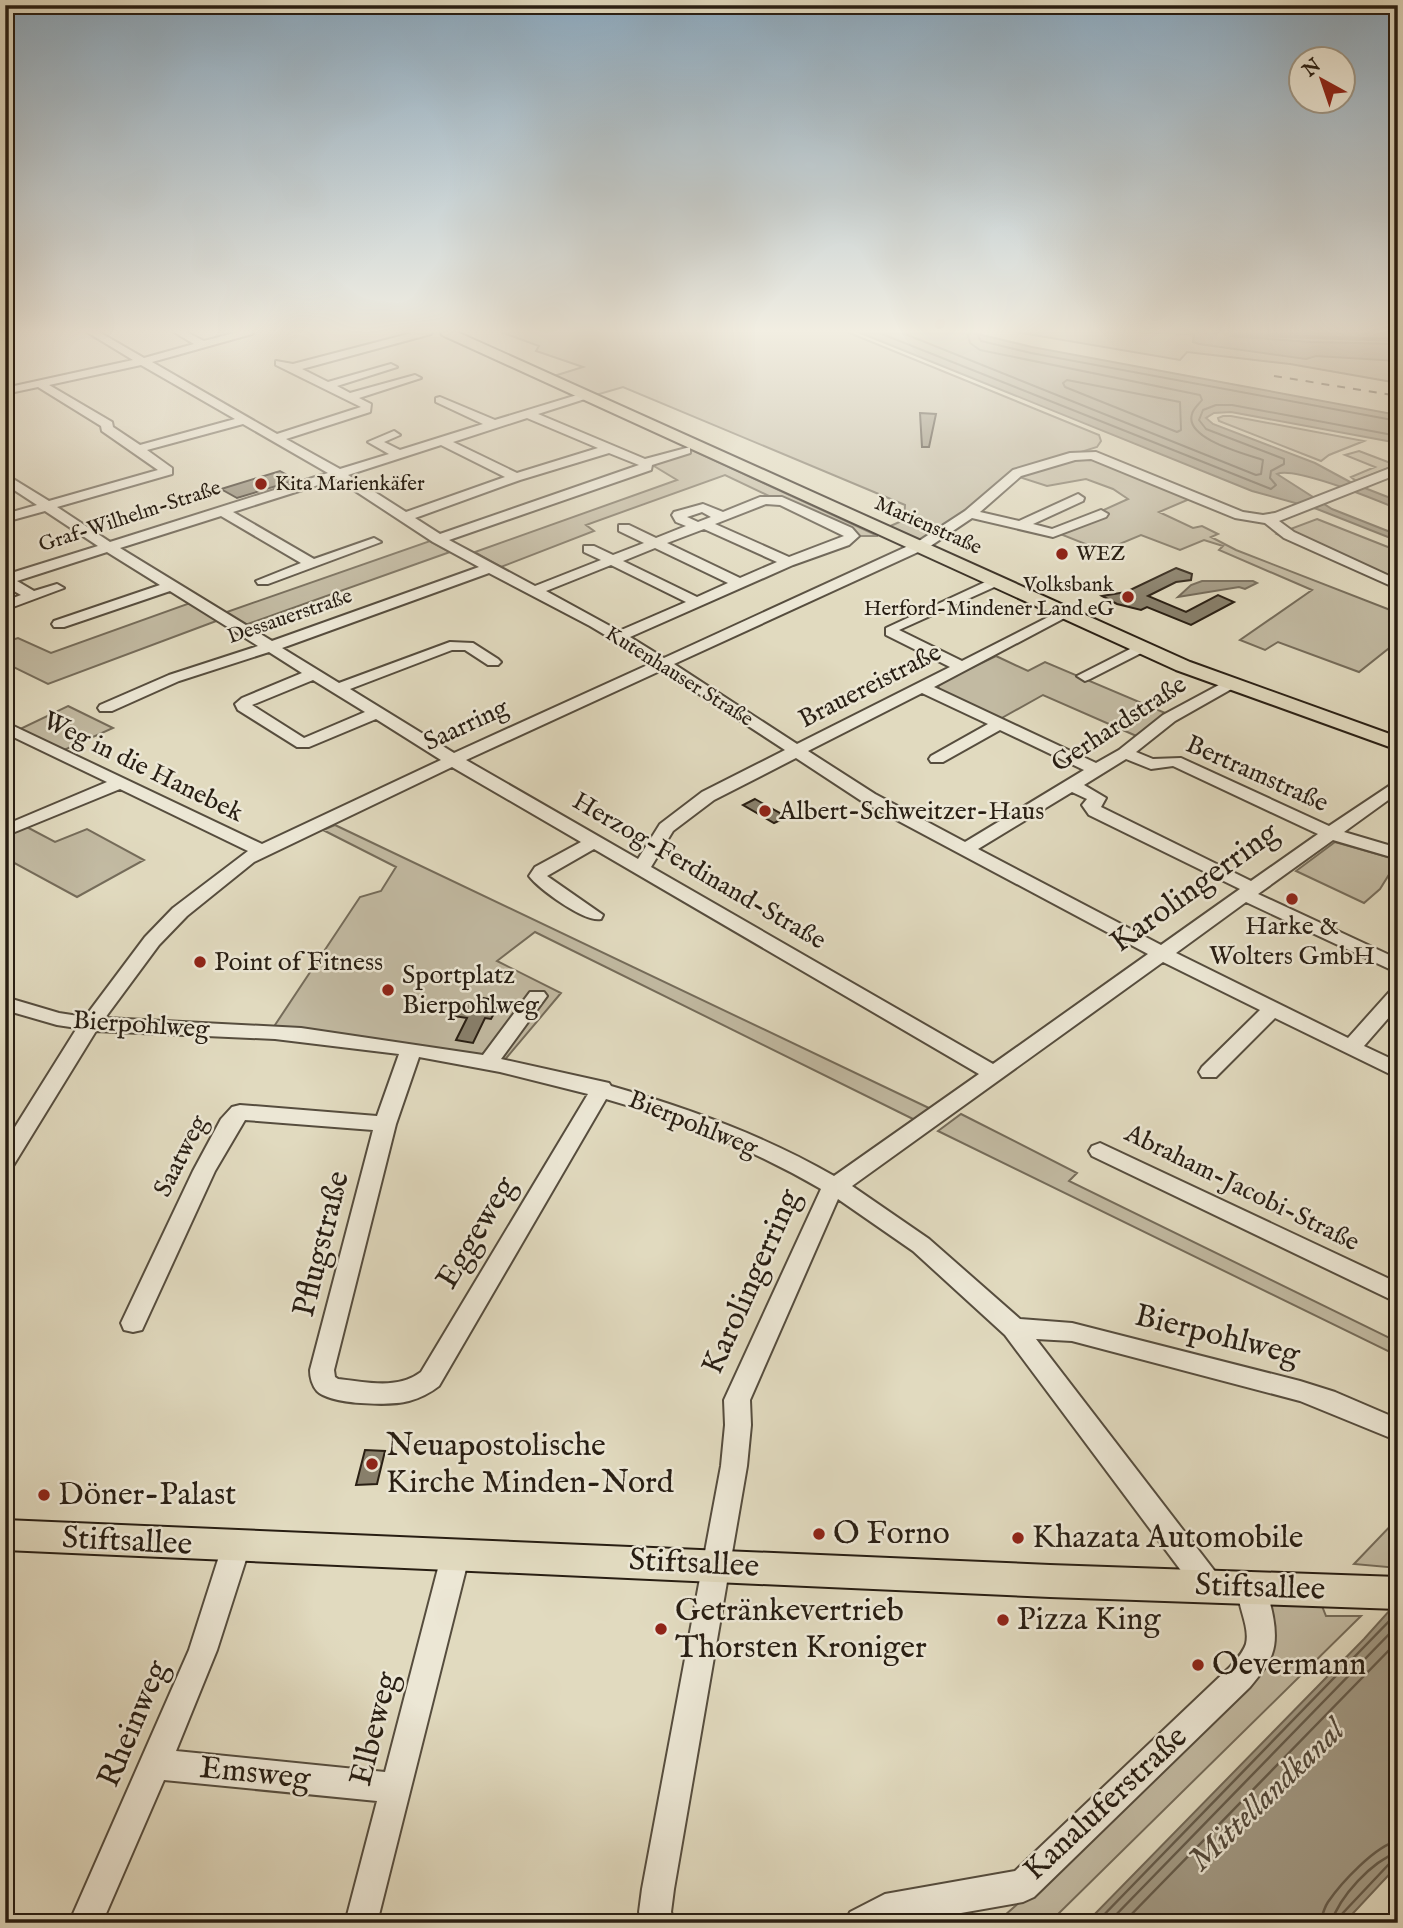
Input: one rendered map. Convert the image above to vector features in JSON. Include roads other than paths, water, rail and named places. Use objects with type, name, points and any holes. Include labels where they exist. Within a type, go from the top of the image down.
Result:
[{"type":"main road","name":"Marienstraße","points":[[646,422],[1142,647],[1230,684],[1398,744]]},
{"type":"main road","name":"Stiftsallee","points":[[5,1535],[236,1548],[456,1553],[1392,1593]]},
{"type":"street","points":[[5,518],[169,471],[107,428],[108,425],[103,422]]},
{"type":"street","points":[[138,449],[238,422]]},
{"type":"street","name":"Kutenhauser Straße","points":[[248,422],[337,473],[438,539],[618,636],[869,798],[1163,954],[1398,1071]]},
{"type":"street","points":[[276,438],[328,422]]},
{"type":"street","points":[[489,422],[493,424]]},
{"type":"street","name":"Graf-Wilhelm-Straße","points":[[6,580],[500,422]]},
{"type":"street","points":[[546,422],[644,463],[687,450]]},
{"type":"street","points":[[394,435],[374,442],[398,454]]},
{"type":"street","points":[[442,441],[516,477]]},
{"type":"street","points":[[404,517],[516,477],[609,449]]},
{"type":"street","name":"Saarring","points":[[5,1161],[90,1024],[164,927],[229,871],[260,850],[917,546],[970,514],[1017,473],[1086,454],[1240,515],[1268,519]]},
{"type":"street","points":[[438,539],[647,467],[644,463]]},
{"type":"street","points":[[1268,519],[1398,468]]},
{"type":"street","name":"Herzog-Ferdinand-Straße","points":[[5,478],[170,586],[453,760],[642,867],[995,1074]]},
{"type":"street","points":[[1019,526],[1077,498]]},
{"type":"street","points":[[534,591],[759,501],[777,499],[851,534],[844,542],[788,562],[618,636]]},
{"type":"street","points":[[721,516],[699,508],[679,515],[681,519],[788,562]]},
{"type":"street","points":[[221,510],[313,564]]},
{"type":"street","points":[[970,514],[1059,533],[1099,517]]},
{"type":"street","points":[[1268,519],[1289,536],[1398,585]]},
{"type":"street","points":[[624,528],[739,583]]},
{"type":"street","points":[[263,581],[374,542]]},
{"type":"street","points":[[590,549],[697,602]]},
{"type":"street","name":"Dessauerstraße","points":[[106,708],[174,678],[270,648],[489,568]]},
{"type":"street","name":"Graf-Wilhelm-Straße","points":[[6,580],[32,596]]},
{"type":"street","points":[[963,667],[891,632],[893,628],[996,581]]},
{"type":"street","points":[[60,624],[170,586]]},
{"type":"street","name":"Graf-Wilhelm-Straße","points":[[5,606],[57,588]]},
{"type":"street","name":"Brauereistraße","points":[[642,867],[666,828],[708,796],[1067,613]]},
{"type":"street","points":[[337,689],[450,646],[468,646],[494,662]]},
{"type":"street","points":[[1085,676],[1142,647]]},
{"type":"street","points":[[314,674],[248,701],[243,707],[303,744],[377,713]]},
{"type":"street","name":"Gerhardstraße","points":[[964,850],[1125,753],[1169,718],[1230,684]]},
{"type":"street","points":[[922,687],[1097,770]]},
{"type":"street","points":[[937,760],[1000,724]]},
{"type":"street","name":"Weg in die Hanebek","points":[[5,727],[260,850]]},
{"type":"street","name":"Bertramstraße","points":[[1125,753],[1151,764],[1175,761],[1330,833],[1398,854]]},
{"type":"street","points":[[5,831],[120,783]]},
{"type":"street","points":[[1072,785],[1098,798],[1091,805],[1095,811],[1398,967]]},
{"type":"street","name":"Karolingerring","points":[[659,1923],[655,1912],[658,1889],[734,1466],[738,1425],[737,1399],[829,1194],[835,1187],[1398,785]]},
{"type":"street","points":[[594,915],[538,876],[541,871],[596,841]]},
{"type":"street","points":[[1352,1047],[1398,994]]},
{"type":"street","points":[[487,1064],[537,996]]},
{"type":"street","name":"Bierpohlweg","points":[[9,1008],[90,1024],[301,1035],[411,1050],[602,1088],[733,1137],[835,1187],[889,1221],[978,1292],[1014,1328],[1210,1587]]},
{"type":"street","points":[[1209,1072],[1273,1009]]},
{"type":"street","name":"Pflugstraße","points":[[396,1394],[338,1390],[329,1387],[322,1377],[385,1124],[411,1050]]},
{"type":"street","name":"Eggeweg","points":[[396,1394],[419,1387],[429,1379],[602,1088]]},
{"type":"street","name":"Saatweg","points":[[132,1323],[204,1171],[232,1119],[240,1112],[385,1124]]},
{"type":"street","name":"Abraham-Jacobi-Straße","points":[[1100,1151],[1398,1294]]},
{"type":"street","name":"Bierpohlweg","points":[[1014,1328],[1072,1332],[1300,1391],[1326,1399],[1398,1431]]},
{"type":"street","name":"Rheinweg","points":[[85,1923],[203,1650],[236,1548]]},
{"type":"street","name":"Elbeweg","points":[[361,1923],[456,1553]]},
{"type":"street","name":"Kanaluferstraße","points":[[861,1923],[885,1910],[1023,1886],[1240,1678],[1259,1653],[1261,1636],[1251,1587]]},
{"type":"street","name":"Emsweg","points":[[156,1764],[396,1788]]},
{"type":"water","points":[[1081,422],[1211,422],[1315,463],[1352,483],[1398,501],[1398,509],[1317,479],[1286,473],[1277,474],[1332,509],[1398,535],[1398,541],[1317,509],[1252,491]]},
{"type":"water","points":[[1285,422],[1398,422],[1398,443]]},
{"type":"water","points":[[1202,581],[1257,583],[1245,589],[1239,587],[1178,597],[1191,585]]},
{"type":"water","name":"Mittellandkanal","points":[[1398,1601],[1398,1865],[1344,1923],[1086,1923],[1364,1639]]},
{"type":"place","name":"Kita Marienkäfer","points":[[261,484]]},
{"type":"place","name":"WEZ","points":[[1062,554]]},
{"type":"place","name":"Volksbank Herford-Mindener Land eG","points":[[1128,597]]},
{"type":"place","name":"Albert-Schweitzer-Haus","points":[[765,811]]},
{"type":"place","name":"Harke & Wolters GmbH","points":[[1292,899]]},
{"type":"place","name":"Point of Fitness","points":[[200,962]]},
{"type":"place","name":"Sportplatz Bierpohlweg","points":[[388,990]]},
{"type":"place","name":"Neuapostolische Kirche Minden-Nord","points":[[372,1464]]},
{"type":"place","name":"Döner-Palast","points":[[44,1495]]},
{"type":"place","name":"O Forno","points":[[819,1534]]},
{"type":"place","name":"Khazata Automobile","points":[[1018,1538]]},
{"type":"place","name":"Pizza King","points":[[1003,1620]]},
{"type":"place","name":"Getränkevertrieb Thorsten Kroniger","points":[[661,1629]]},
{"type":"place","name":"Oevermann","points":[[1198,1665]]}]
